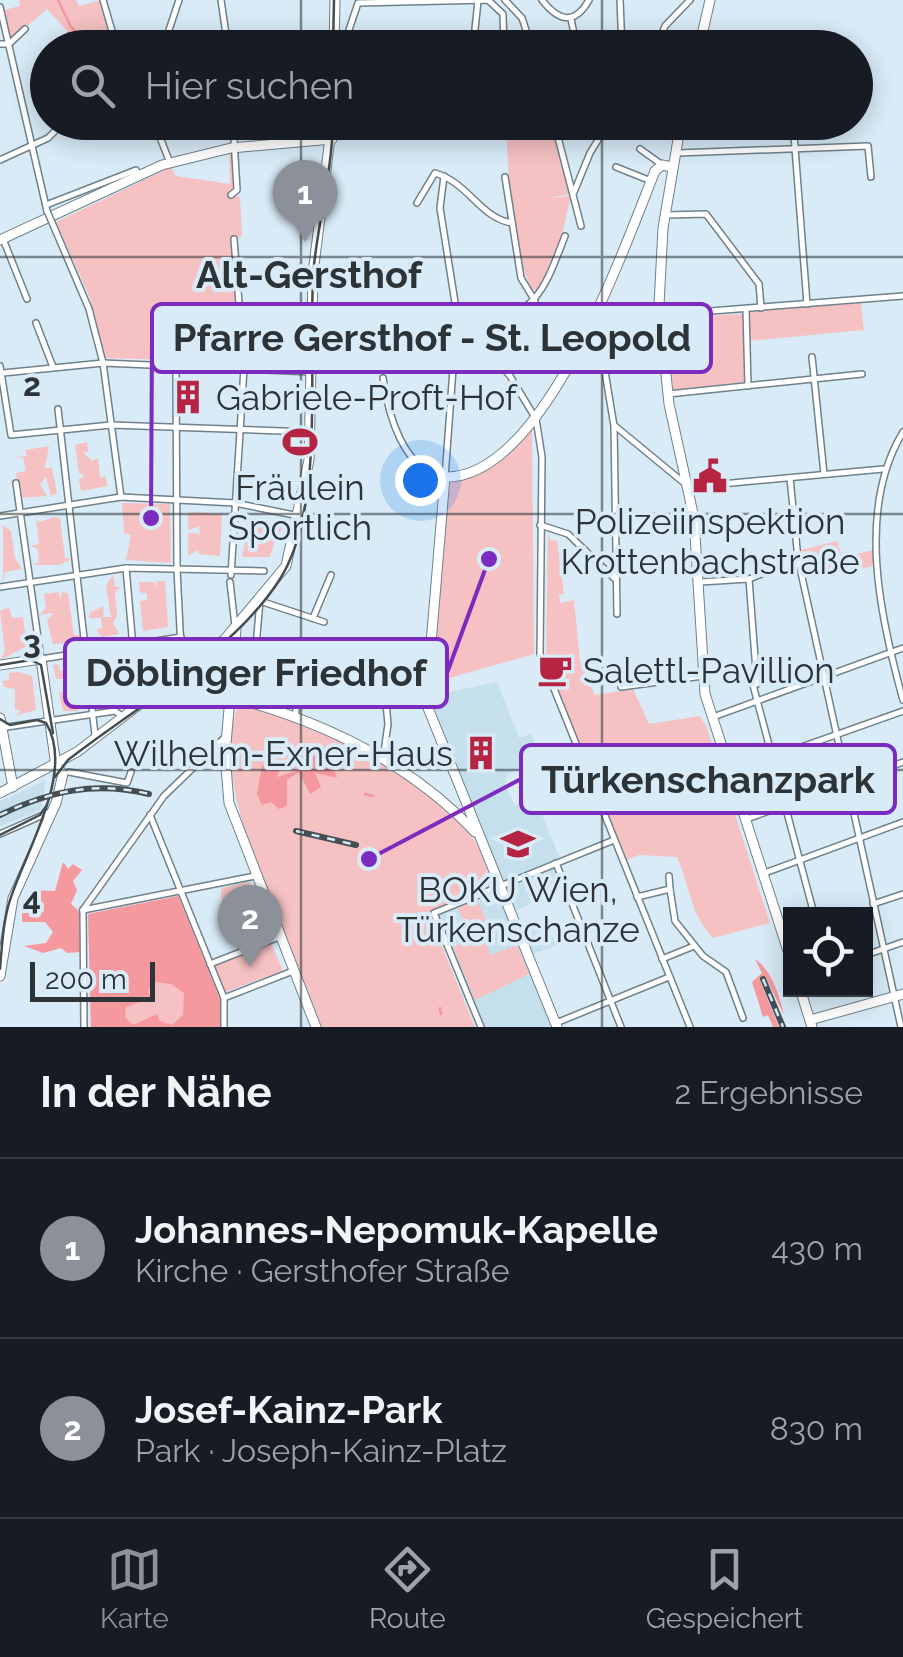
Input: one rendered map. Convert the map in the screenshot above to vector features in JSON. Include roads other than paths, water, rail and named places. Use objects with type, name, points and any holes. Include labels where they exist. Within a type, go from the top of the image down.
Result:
[{"type":"street","points":[[103,0],[111,30]]},
{"type":"street","points":[[170,30],[179,0]]},
{"type":"street","points":[[221,0],[225,30]]},
{"type":"street","points":[[334,30],[335,0]]},
{"type":"street","points":[[475,30],[478,0]]},
{"type":"street","points":[[350,30],[358,3],[478,0],[492,2],[501,10],[503,30]]},
{"type":"street","points":[[505,0],[522,18],[526,30]]},
{"type":"street","points":[[542,0],[556,16],[572,19]]},
{"type":"street","points":[[572,19],[590,0]]},
{"type":"street","points":[[620,0],[621,30]]},
{"type":"street","points":[[663,30],[690,0]]},
{"type":"street","points":[[703,30],[710,0]]},
{"type":"street","points":[[0,7],[30,137]]},
{"type":"street","points":[[572,19],[574,30]]},
{"type":"street","points":[[0,44],[9,44],[24,29]]},
{"type":"street","points":[[31,140],[47,208],[89,309],[102,363],[121,498]]},
{"type":"street","points":[[0,160],[43,140]]},
{"type":"street","points":[[162,140],[170,163]]},
{"type":"street","points":[[231,195],[237,190],[234,140]]},
{"type":"street","points":[[27,299],[2,240],[170,163],[235,148],[321,140]]},
{"type":"street","points":[[0,793],[78,752],[214,648],[236,629],[286,566],[299,516],[310,432],[313,264],[332,140]]},
{"type":"street","points":[[559,140],[582,226]]},
{"type":"street","points":[[573,194],[600,140]]},
{"type":"street","points":[[383,378],[410,456],[424,470],[444,477],[475,471],[536,419],[595,314],[651,181],[666,166],[677,140]]},
{"type":"street","points":[[795,140],[808,305]]},
{"type":"street","points":[[674,153],[868,146],[871,178]]},
{"type":"street","points":[[640,149],[666,166]]},
{"type":"street","points":[[613,166],[651,181]]},
{"type":"street","points":[[666,166],[660,314],[668,394],[689,487],[709,718],[783,936]]},
{"type":"street","points":[[47,208],[136,170],[138,175]]},
{"type":"street","points":[[417,204],[435,173],[468,190],[489,214],[512,223]]},
{"type":"street","points":[[444,176],[440,208],[457,315],[426,696],[553,1026],[669,977]]},
{"type":"street","points":[[505,177],[521,278],[535,301]]},
{"type":"street","points":[[664,215],[706,214],[758,284],[761,308]]},
{"type":"street","points":[[474,333],[520,314],[535,301],[565,236]]},
{"type":"street","points":[[234,239],[244,368],[231,576],[236,658],[226,736],[229,802],[316,1027]]},
{"type":"street","points":[[660,314],[903,296]]},
{"type":"street","points":[[746,309],[748,387]]},
{"type":"street","points":[[595,314],[614,426],[617,614]]},
{"type":"street","points":[[457,315],[510,376],[536,419],[542,458],[540,654],[690,1027]]},
{"type":"street","points":[[36,323],[53,368]]},
{"type":"street","points":[[812,357],[824,474]]},
{"type":"street","points":[[310,432],[111,426],[11,436],[1,370],[102,363],[312,372]]},
{"type":"street","points":[[176,366],[176,568],[183,672]]},
{"type":"street","points":[[668,394],[862,374]]},
{"type":"street","points":[[58,409],[95,738]]},
{"type":"street","points":[[614,426],[689,487],[884,469]]},
{"type":"street","points":[[903,432],[884,469],[878,491],[880,594],[889,650],[903,700]]},
{"type":"street","points":[[790,478],[798,559],[882,949],[898,995],[901,1027]]},
{"type":"street","points":[[16,483],[56,766],[63,774],[60,790]]},
{"type":"street","points":[[0,516],[121,498],[236,503],[299,516]]},
{"type":"street","points":[[540,525],[568,534],[615,580]]},
{"type":"street","points":[[698,582],[749,579],[798,559]]},
{"type":"street","points":[[126,568],[139,705]]},
{"type":"street","points":[[0,588],[126,568],[176,568],[231,576],[264,572]]},
{"type":"street","points":[[314,618],[332,575]]},
{"type":"street","points":[[749,579],[758,700],[812,907]]},
{"type":"street","points":[[260,601],[324,622]]},
{"type":"street","points":[[260,601],[254,668],[261,706]]},
{"type":"street","points":[[0,665],[180,638]]},
{"type":"street","points":[[214,648],[227,648],[236,658]]},
{"type":"street","points":[[709,718],[903,648]]},
{"type":"street","points":[[620,687],[703,676]]},
{"type":"street","points":[[295,717],[300,680]]},
{"type":"street","points":[[383,758],[388,707],[385,693]]},
{"type":"street","points":[[231,698],[295,717],[383,758],[459,816],[483,843]]},
{"type":"street","points":[[13,786],[0,725],[117,711],[123,717]]},
{"type":"street","points":[[728,773],[903,711]]},
{"type":"street","points":[[84,1027],[82,910],[150,815],[226,736]]},
{"type":"street","points":[[0,976],[2,928],[78,752]]},
{"type":"street","points":[[744,820],[903,762]]},
{"type":"street","points":[[69,772],[127,783],[131,772]]},
{"type":"street","points":[[459,816],[468,808]]},
{"type":"street","points":[[0,834],[52,811]]},
{"type":"street","points":[[150,815],[224,998],[224,1027]]},
{"type":"street","points":[[762,874],[902,822]]},
{"type":"street","points":[[481,1027],[434,913],[614,840]]},
{"type":"street","points":[[556,864],[621,1027]]},
{"type":"street","points":[[82,910],[255,876]]},
{"type":"street","points":[[669,876],[674,921],[694,946],[726,972],[743,1018]]},
{"type":"street","points":[[637,898],[670,889]]},
{"type":"street","points":[[873,904],[903,894]]},
{"type":"street","points":[[210,964],[279,937]]},
{"type":"street","points":[[873,952],[903,942]]},
{"type":"street","points":[[662,959],[694,946]]},
{"type":"street","points":[[224,998],[292,971]]},
{"type":"street","points":[[802,997],[811,1024],[898,995]]},
{"type":"waterway","points":[[58,0],[74,30]]},
{"type":"waterway","points":[[365,794],[373,796]]},
{"type":"waterway","points":[[440,1008],[441,1014]]},
{"type":"tram line","points":[[333,30],[334,0]]},
{"type":"tram line","points":[[55,777],[68,760],[182,677],[237,631],[280,579],[295,547],[310,469],[314,265],[332,140]]},
{"type":"tram line","points":[[0,665],[31,660],[41,665],[53,733]]},
{"type":"tram line","points":[[0,719],[10,725],[37,720],[46,723],[54,743],[55,765],[45,812],[8,908],[0,969]]},
{"type":"tram line","points":[[0,835],[40,815],[47,805]]},
{"type":"railway","points":[[0,815],[54,794],[73,791],[110,788],[149,794]]},
{"type":"railway","points":[[296,831],[356,845]]},
{"type":"railway","points":[[763,979],[783,1027]]},
{"type":"place","name":"Johannes-Nepomuk-Kapelle","points":[[305,242]]},
{"type":"place","name":"Gabriele-Proft-Hof","points":[[188,397]]},
{"type":"place","name":"Fräulein Sportlich","points":[[300,442]]},
{"type":"place","name":"Polizeiinspektion Krottenbachstraße","points":[[710,476]]},
{"type":"place","name":"Pfarre Gersthof - St. Leopold","points":[[151,518]]},
{"type":"place","name":"Döblinger Friedhof","points":[[489,559]]},
{"type":"place","name":"Salettl-Pavillion","points":[[555,670]]},
{"type":"place","name":"Wilhelm-Exner-Haus","points":[[481,753]]},
{"type":"place","name":"BOKU Wien, Türkenschanze","points":[[518,844]]},
{"type":"place","name":"Türkenschanzpark","points":[[369,859]]},
{"type":"place","name":"Josef-Kainz-Park","points":[[250,967]]},
{"type":"district","name":"Alt-Gersthof","points":[[309,274]]}]
